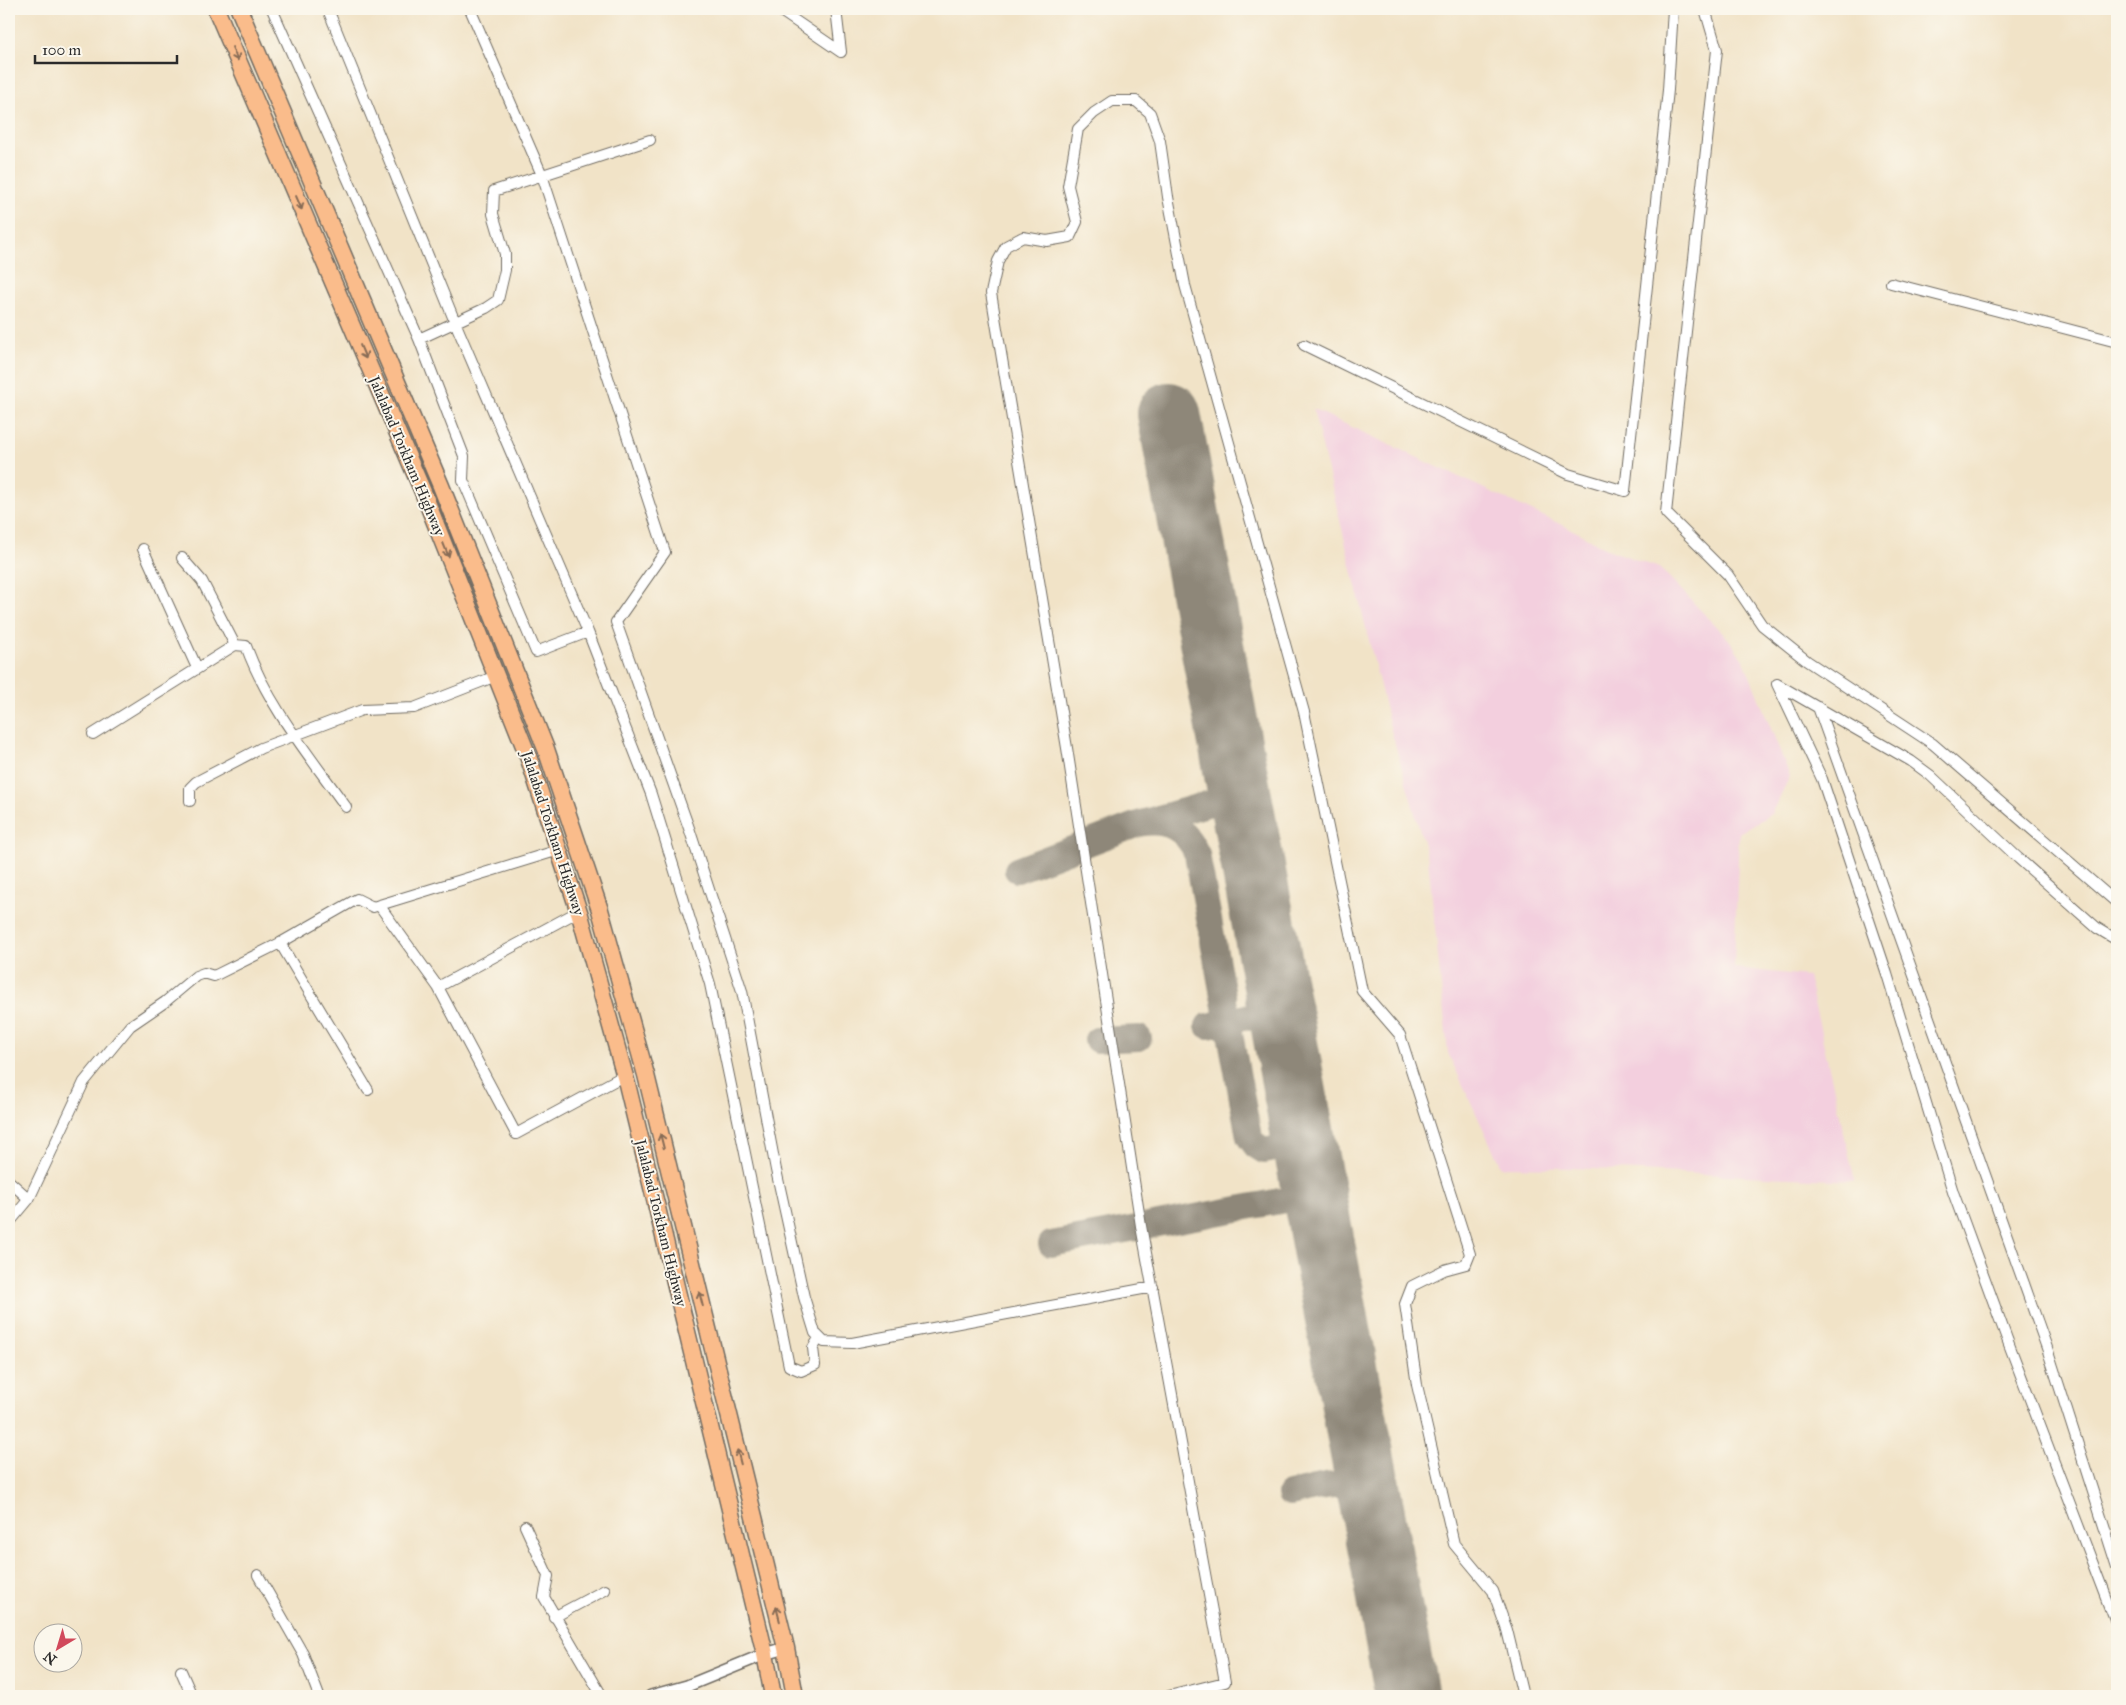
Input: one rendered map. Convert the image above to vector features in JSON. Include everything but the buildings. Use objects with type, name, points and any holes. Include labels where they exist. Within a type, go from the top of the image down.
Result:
[{"type":"highway","name":"Jalalabad Torkham Highway","points":[[216,9],[423,492],[528,756],[578,911],[625,1075],[765,1654],[773,1696]]},
{"type":"highway","points":[[239,9],[441,486],[546,749],[597,900],[646,1075],[786,1648],[795,1696]]},
{"type":"street","points":[[272,9],[419,339],[464,456],[463,480],[536,652],[588,632]]},
{"type":"street","points":[[335,9],[329,12],[455,322],[588,632],[651,794],[710,984],[789,1366],[800,1371],[815,1365],[813,1348],[819,1338]]},
{"type":"street","points":[[470,9],[542,175],[665,552],[616,622],[690,831],[742,992],[776,1170],[804,1297],[815,1333],[824,1342],[852,1343],[1152,1288]]},
{"type":"street","points":[[778,9],[841,52],[836,9]]},
{"type":"street","points":[[1304,344],[1568,474],[1625,491],[1668,90],[1673,9]]},
{"type":"street","points":[[1705,9],[1717,50],[1666,513],[1728,575],[1762,625],[1807,661],[1933,744],[2117,902]]},
{"type":"street","points":[[1168,1696],[1225,1682],[1141,1226],[1067,748],[991,293],[998,261],[1006,246],[1023,237],[1047,241],[1070,237],[1077,222],[1068,186],[1078,130],[1094,113],[1112,101],[1136,101],[1150,113],[1160,141],[1168,197],[1185,285],[1304,712],[1362,991],[1400,1034],[1470,1254],[1466,1264],[1444,1270],[1412,1286],[1405,1304],[1417,1386],[1454,1544],[1493,1591],[1507,1630],[1523,1696]]},
{"type":"street","points":[[419,339],[486,308],[498,300],[506,270],[506,254],[493,214],[494,190],[650,140]]},
{"type":"street","points":[[1891,283],[2117,342]]},
{"type":"street","points":[[143,549],[197,668]]},
{"type":"street","points":[[182,558],[202,581],[235,645]]},
{"type":"street","points":[[93,734],[235,645],[246,646],[256,674],[274,705],[346,807]]},
{"type":"street","points":[[190,801],[190,788],[196,782],[261,748],[362,710],[414,708],[496,676]]},
{"type":"street","points":[[2117,938],[2097,928],[2018,858],[1930,775],[1911,761],[1777,684],[1822,779],[1887,974],[1953,1192],[2117,1627]]},
{"type":"street","points":[[1818,707],[2047,1348],[2117,1567]]},
{"type":"street","points":[[9,1223],[29,1199],[84,1082],[130,1026],[166,1002],[196,976],[204,973],[214,976],[280,943],[358,899],[373,907],[559,850]]},
{"type":"street","points":[[380,905],[438,986],[516,1134],[625,1075]]},
{"type":"street","points":[[438,986],[578,911]]},
{"type":"street","points":[[280,943],[368,1090]]},
{"type":"street","points":[[9,1181],[29,1199]]},
{"type":"street","points":[[525,1526],[548,1576],[544,1597],[602,1696]]},
{"type":"street","points":[[258,1575],[303,1654],[319,1696]]},
{"type":"street","points":[[554,1617],[605,1590]]},
{"type":"street","points":[[651,1696],[688,1686],[765,1654],[786,1648]]},
{"type":"street","points":[[181,1671],[192,1696]]},
{"type":"shaded area","points":[[1313,409],[1575,531],[1607,549],[1659,568],[1730,641],[1744,661],[1790,776],[1771,814],[1739,833],[1734,968],[1808,976],[1855,1181],[1572,1168],[1501,1167],[1448,1053],[1428,859],[1389,723]]},
{"type":"taxiway","points":[[1224,799],[1233,791],[1237,774]]},
{"type":"taxiway","points":[[1017,870],[1138,824],[1228,798],[1235,800],[1242,806]]},
{"type":"taxiway","points":[[1138,824],[1157,823],[1174,827],[1187,837],[1197,854],[1249,1137],[1256,1146],[1264,1151],[1304,1143]]},
{"type":"taxiway","points":[[1268,1012],[1276,1000],[1275,985]]},
{"type":"taxiway","points":[[1208,1026],[1268,1012],[1283,1022]]},
{"type":"taxiway","points":[[1097,1040],[1139,1038]]},
{"type":"taxiway","points":[[1296,1198],[1304,1194],[1309,1188],[1311,1171]]},
{"type":"taxiway","points":[[1051,1244],[1296,1198],[1311,1204],[1319,1218]]},
{"type":"taxiway","points":[[1339,1485],[1353,1473],[1357,1466],[1359,1453],[1357,1427]]},
{"type":"taxiway","points":[[1290,1494],[1317,1487],[1347,1486],[1363,1494],[1369,1503],[1375,1520]]},
{"type":"runway","points":[[1169,414],[1407,1696]]}]
